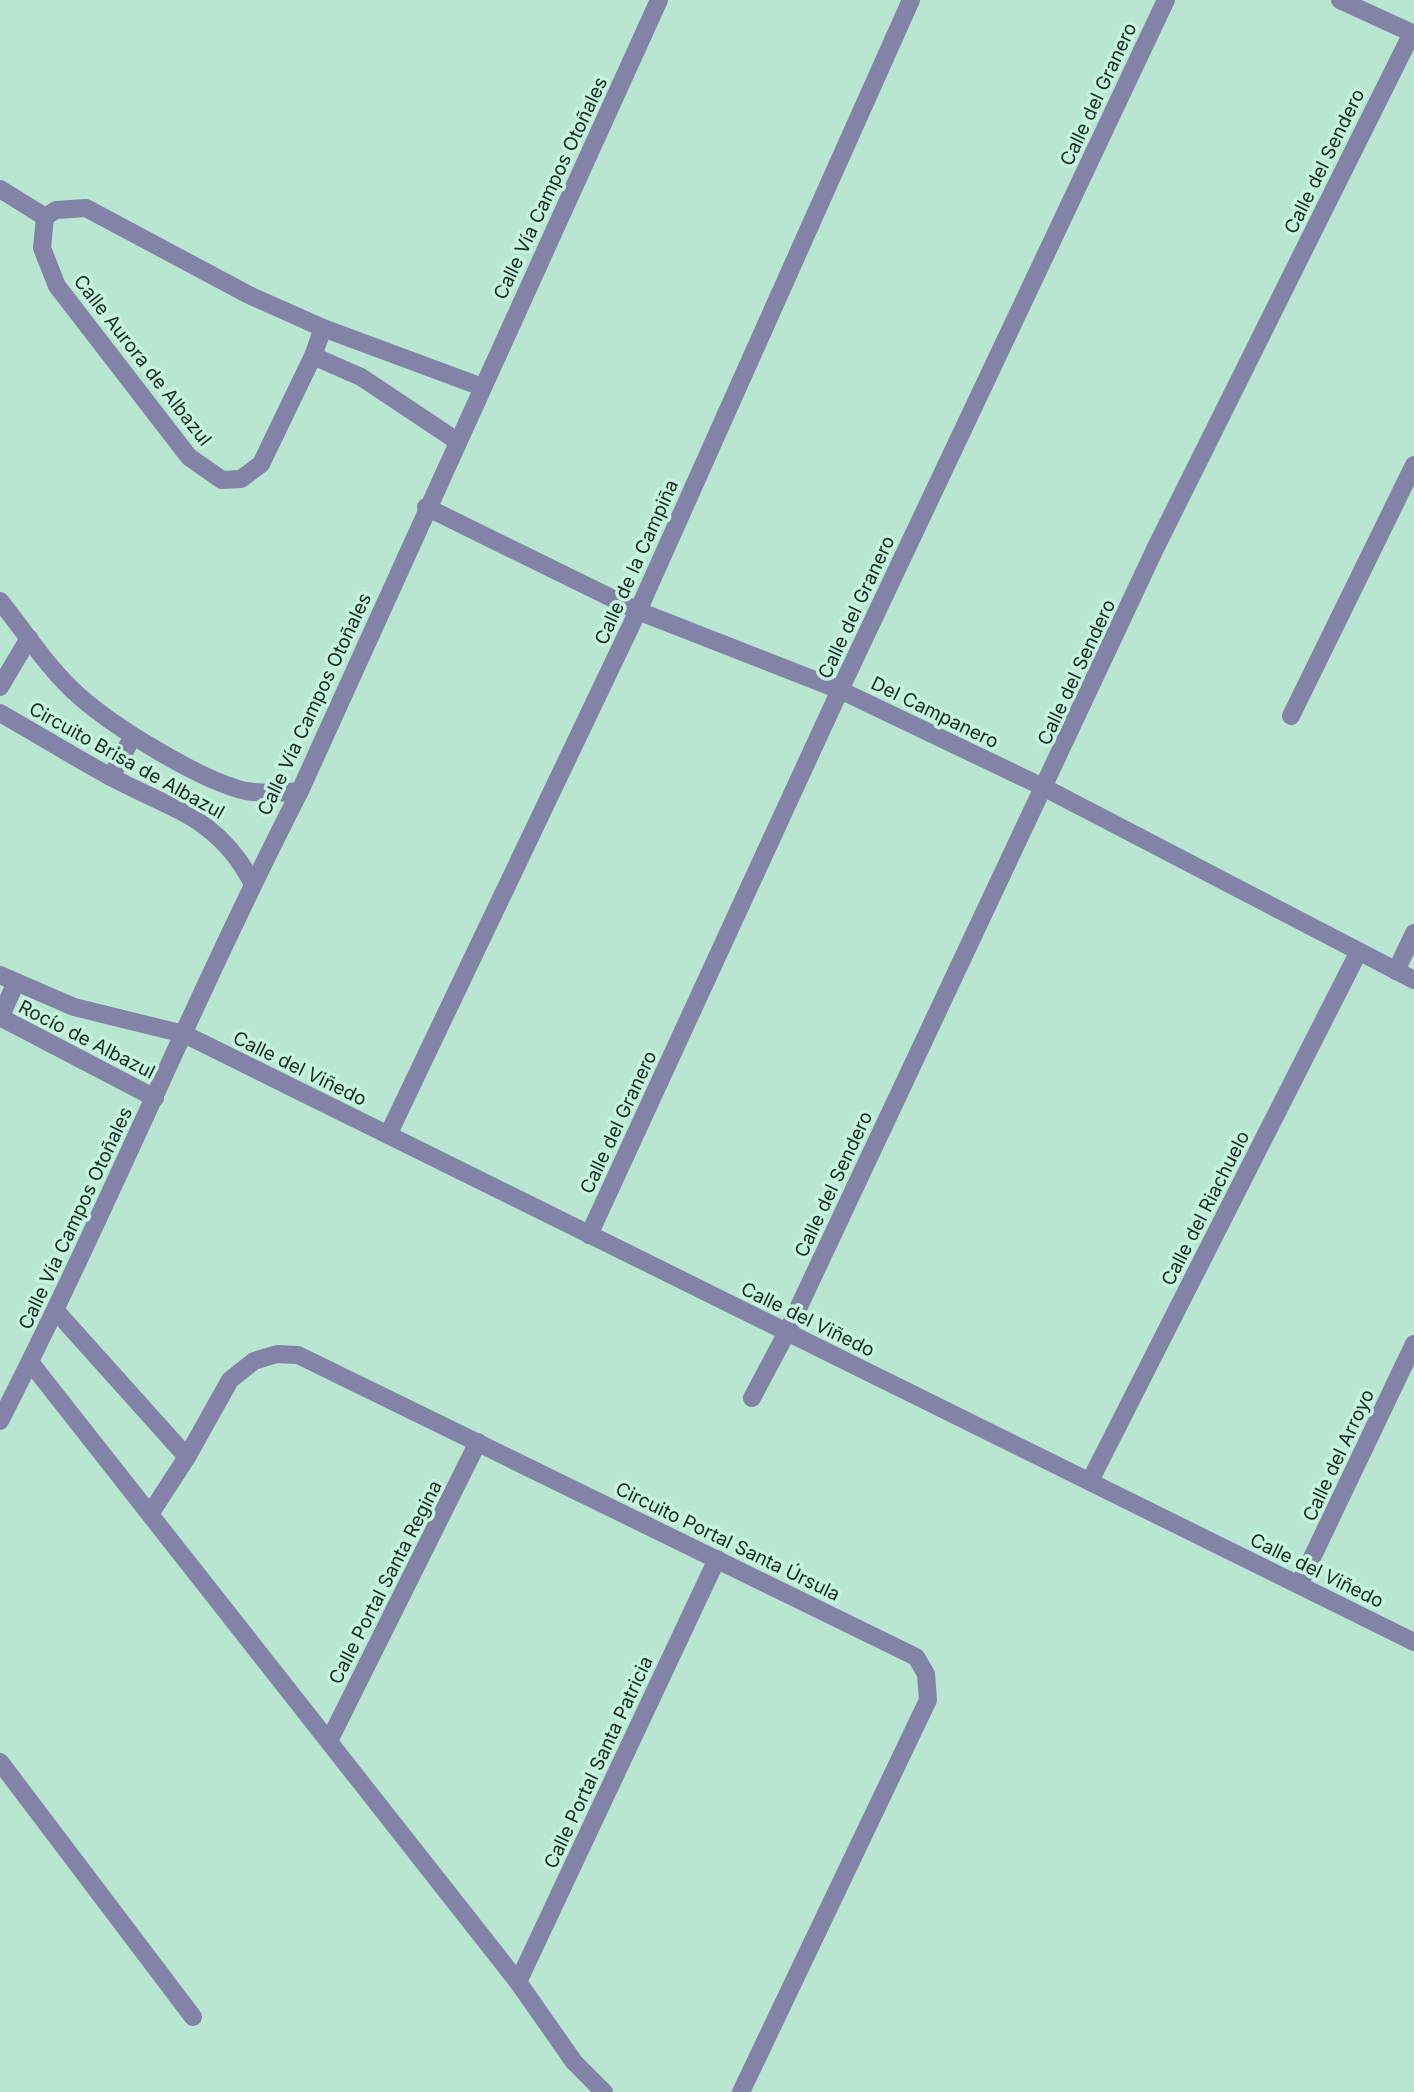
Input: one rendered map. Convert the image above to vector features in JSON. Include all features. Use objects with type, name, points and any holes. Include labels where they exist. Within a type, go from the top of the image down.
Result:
[{"type":"street","name":"Calle Vía Campos Otoñales","points":[[0,1421],[56,1311],[253,884],[300,791],[426,507],[659,0]]},
{"type":"street","name":"Calle de la Campiña","points":[[388,1135],[638,611],[911,0]]},
{"type":"street","name":"Calle del Granero","points":[[589,1235],[841,690],[1166,0]]},
{"type":"street","points":[[1340,0],[1413,34]]},
{"type":"street","name":"Calle del Sendero","points":[[752,1398],[787,1332],[1156,547],[1413,34]]},
{"type":"street","points":[[0,188],[45,217],[56,210],[86,208],[249,295],[323,328],[482,387]]},
{"type":"street","name":"Calle Aurora de Albazul","points":[[45,217],[42,248],[57,286],[190,457],[222,480],[241,480],[261,464],[313,356],[323,328]]},
{"type":"street","points":[[313,356],[361,377],[457,441]]},
{"type":"street","points":[[1291,716],[1414,465]]},
{"type":"street","name":"Del Campanero","points":[[426,507],[638,611],[841,690],[1045,788],[1414,980]]},
{"type":"street","name":"Circuito Brisa de Albazul","points":[[0,601],[78,695],[133,736],[220,782],[246,791],[300,791]]},
{"type":"street","points":[[0,687],[29,638]]},
{"type":"street","name":"Circuito Brisa de Albazul","points":[[0,713],[111,777],[204,823],[232,850],[253,884]]},
{"type":"street","points":[[111,777],[133,736]]},
{"type":"street","points":[[1396,971],[1414,933]]},
{"type":"street","name":"Calle del Riachuelo","points":[[1090,1481],[1358,953]]},
{"type":"street","name":"Rocío de Albazul","points":[[155,1098],[0,1018],[8,979],[74,1007],[184,1034]]},
{"type":"street","name":"Calle del Viñedo","points":[[184,1034],[1414,1642]]},
{"type":"street","points":[[56,1311],[187,1457]]},
{"type":"street","name":"Calle del Arroyo","points":[[1299,1585],[1414,1344]]},
{"type":"street","name":"Circuito Portal Santa Úrsula","points":[[150,1514],[187,1457],[230,1380],[254,1361],[277,1354],[298,1355],[916,1657],[928,1686],[928,1700],[741,2092]]},
{"type":"street","points":[[30,1362],[518,1982],[574,2062],[604,2092]]},
{"type":"street","name":"Calle Portal Santa Regina","points":[[328,1741],[478,1442]]},
{"type":"street","name":"Calle Portal Santa Patricia","points":[[518,1982],[717,1559]]},
{"type":"street","points":[[0,1762],[193,2017]]}]
